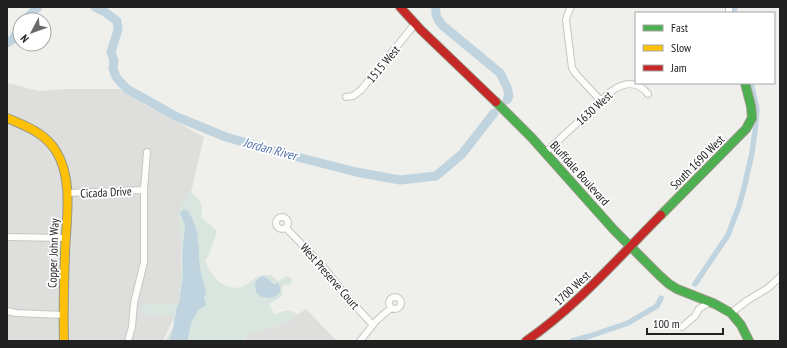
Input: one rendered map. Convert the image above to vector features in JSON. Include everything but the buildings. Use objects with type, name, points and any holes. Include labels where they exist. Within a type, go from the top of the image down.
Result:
[{"type":"street","name":"Bluffdale Boulevard","points":[[400,7],[415,24],[509,115],[630,246],[669,284],[677,289],[720,306],[731,313],[741,325],[749,341]]},
{"type":"street","points":[[571,7],[566,20],[572,68],[601,101]]},
{"type":"street","name":"1515 West","points":[[346,97],[353,96],[361,90],[415,24]]},
{"type":"street","name":"1630 West","points":[[545,153],[619,86],[634,84],[642,87],[648,94]]},
{"type":"street","name":"South 1690 West","points":[[630,246],[746,129],[752,118],[751,106],[745,84]]},
{"type":"street","name":"Copper John Way","points":[[7,118],[37,131],[57,152],[64,166],[68,193],[65,238],[64,341]]},
{"type":"street","points":[[128,341],[132,327],[134,303],[144,262],[144,190],[146,152]]},
{"type":"street","name":"Cicada Drive","points":[[68,193],[144,190]]},
{"type":"street","name":"West Preserve Court","points":[[286,228],[320,264],[373,325]]},
{"type":"street","points":[[7,237],[65,238]]},
{"type":"street","name":"1700 West","points":[[526,341],[557,319],[591,287],[630,246]]},
{"type":"street","points":[[731,313],[780,278]]},
{"type":"street","points":[[696,296],[699,309]]},
{"type":"street","points":[[682,327],[694,317],[699,309],[710,302]]},
{"type":"street","points":[[360,341],[373,325],[391,308]]},
{"type":"street","points":[[7,311],[16,313],[64,314]]},
{"type":"shaded area","points":[[7,84],[39,91],[65,89],[119,89],[143,104],[204,137],[181,235],[181,302],[163,341],[7,341]]},
{"type":"shaded area","points":[[190,191],[200,203],[202,209],[201,218],[217,231],[210,252],[205,261],[210,271],[220,283],[232,288],[243,287],[258,276],[271,275],[278,281],[288,276],[292,279],[291,284],[282,287],[282,296],[269,304],[275,315],[286,311],[298,315],[284,324],[247,334],[244,341],[165,341],[174,325],[172,315],[141,314],[143,305],[179,304],[182,256],[178,212]]},
{"type":"shaded area","points":[[306,309],[337,341],[245,341],[247,334],[284,324]]},
{"type":"water","points":[[184,209],[188,211],[192,218],[198,234],[197,240],[199,246],[199,258],[206,292],[204,298],[206,304],[204,307],[199,309],[191,323],[187,341],[169,341],[173,330],[176,309],[179,304],[183,277],[182,256],[185,225],[180,213]]},
{"type":"water","points":[[263,276],[274,284],[278,283],[280,289],[279,293],[270,298],[265,298],[256,292],[256,282]]},
{"type":"waterway","name":"Jordan River","points":[[33,12],[38,7]]},
{"type":"waterway","name":"Jordan River","points":[[95,7],[117,21],[118,30],[111,52],[114,61],[113,68],[116,77],[127,89],[177,117],[226,137],[274,151],[356,172],[400,180],[436,176],[462,154],[494,113]]},
{"type":"waterway","name":"Jordan River","points":[[436,7],[437,17],[442,25],[500,73],[507,87],[509,96],[507,100]]},
{"type":"waterway","points":[[734,12],[735,7]]},
{"type":"waterway","name":"Jordan River","points":[[7,43],[12,40]]},
{"type":"waterway","points":[[695,284],[728,235],[739,206],[752,153],[755,131],[757,109],[751,84]]},
{"type":"waterway","points":[[572,341],[628,323],[657,306],[661,298]]},
{"type":"traffic: fast","points":[[661,215],[746,129],[752,118],[751,106],[745,84]]},
{"type":"traffic: fast","points":[[496,102],[532,138],[614,230],[659,275],[677,289],[715,304],[731,313],[741,325],[749,341]]},
{"type":"traffic: slow","points":[[7,118],[41,135],[52,145],[62,162],[68,201],[64,286],[64,341]]},
{"type":"traffic: jam","points":[[400,7],[421,30],[496,102]]},
{"type":"traffic: jam","points":[[526,341],[580,297],[661,215]]}]
